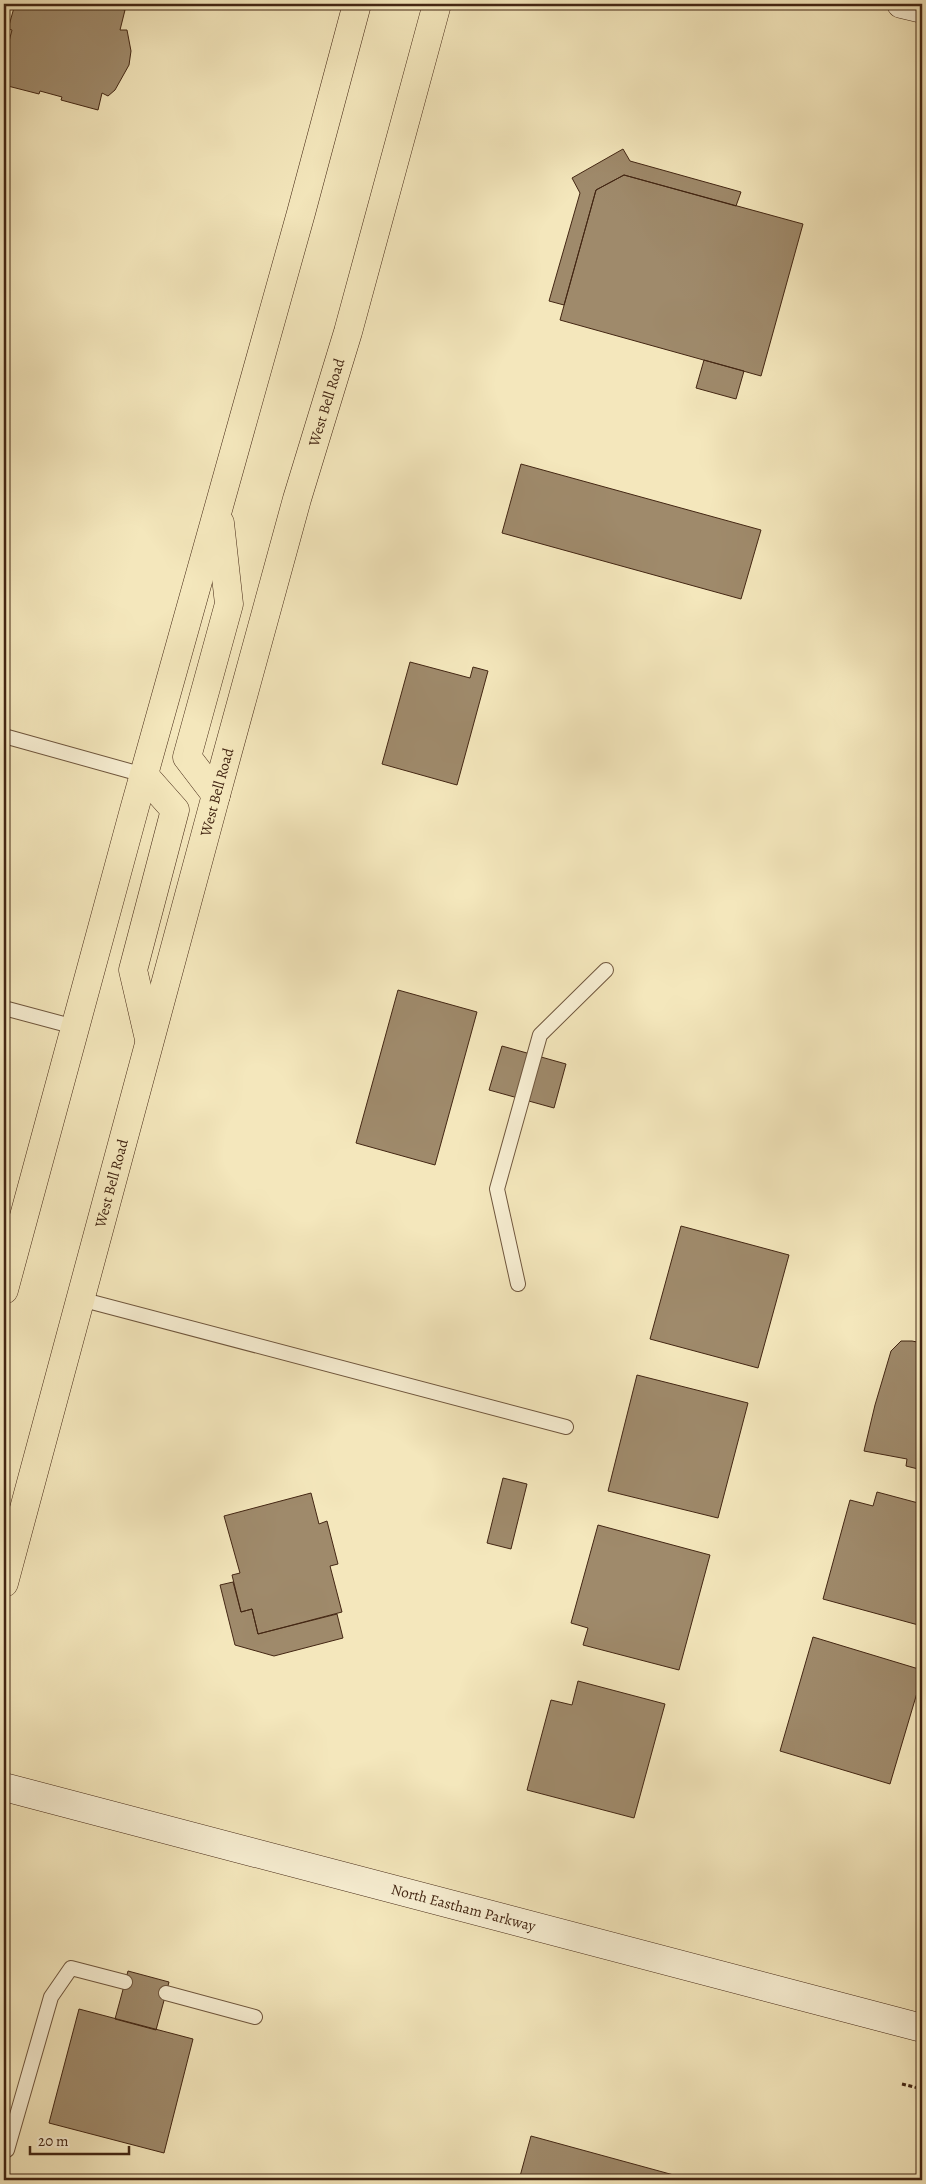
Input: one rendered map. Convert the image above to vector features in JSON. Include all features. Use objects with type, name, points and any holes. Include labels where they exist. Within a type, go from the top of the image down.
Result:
[{"type":"main road","points":[[4,1290],[357,4]]},
{"type":"main road","name":"West Bell Road","points":[[4,1583],[216,796],[295,509],[348,332],[437,4]]},
{"type":"main road","points":[[216,796],[187,757],[229,604],[219,505]]},
{"type":"main road","points":[[144,775],[176,810],[133,970],[150,1041]]},
{"type":"street","points":[[901,4],[922,9]]},
{"type":"street","name":"North Eastham Parkway","points":[[4,1787],[922,2028]]},
{"type":"lane","points":[[4,736],[144,775]]},
{"type":"lane","points":[[518,1284],[497,1189],[499,1179],[540,1035],[606,970]]},
{"type":"lane","points":[[4,1008],[75,1027]]},
{"type":"lane","points":[[80,1299],[566,1427]]},
{"type":"lane","points":[[7,2150],[51,1997],[71,1968],[125,1982]]},
{"type":"lane","points":[[166,1993],[255,2017]]},
{"type":"path","points":[[902,2084],[922,2089]]},
{"type":"building","points":[[15,4],[101,4],[125,10],[120,30],[127,30],[131,51],[129,65],[115,90],[108,96],[102,93],[98,110],[61,100],[62,97],[40,91],[39,94],[4,85],[4,48],[7,49],[12,30],[8,29]]},
{"type":"building","points":[[623,149],[630,161],[741,192],[736,206],[624,175],[596,190],[564,305],[549,301],[580,193],[572,178]]},
{"type":"building","points":[[624,175],[803,224],[761,376],[560,320],[596,190]]},
{"type":"building","points":[[704,360],[744,371],[736,399],[696,388]]},
{"type":"building","points":[[521,464],[761,530],[741,599],[502,533]]},
{"type":"building","points":[[410,662],[470,678],[473,667],[488,671],[457,785],[382,764]]},
{"type":"building","points":[[398,990],[477,1012],[435,1165],[356,1143]]},
{"type":"building","points":[[502,1046],[566,1064],[554,1108],[489,1090]]},
{"type":"building","points":[[681,1226],[789,1255],[758,1368],[650,1339]]},
{"type":"building","points":[[901,1341],[922,1343],[922,1470],[906,1466],[907,1459],[864,1451],[891,1351]]},
{"type":"building","points":[[637,1375],[748,1403],[718,1518],[608,1491]]},
{"type":"building","points":[[503,1478],[527,1484],[511,1549],[487,1543]]},
{"type":"building","points":[[877,1492],[922,1504],[922,1626],[823,1599],[850,1500],[873,1506]]},
{"type":"building","points":[[311,1493],[319,1524],[327,1521],[338,1564],[330,1566],[342,1612],[258,1634],[252,1609],[241,1612],[232,1575],[240,1573],[224,1516]]},
{"type":"building","points":[[598,1525],[710,1555],[679,1670],[583,1645],[588,1628],[571,1623]]},
{"type":"building","points":[[233,1582],[241,1612],[252,1609],[258,1634],[337,1614],[343,1638],[274,1656],[235,1645],[220,1585]]},
{"type":"building","points":[[813,1637],[922,1670],[922,1676],[890,1784],[780,1751]]},
{"type":"building","points":[[578,1681],[665,1704],[634,1818],[527,1790],[551,1700],[572,1705]]},
{"type":"building","points":[[128,1971],[169,1982],[156,2030],[115,2019]]},
{"type":"building","points":[[79,2009],[193,2039],[164,2153],[49,2123]]},
{"type":"building","points":[[531,2136],[692,2180],[519,2180]]}]
